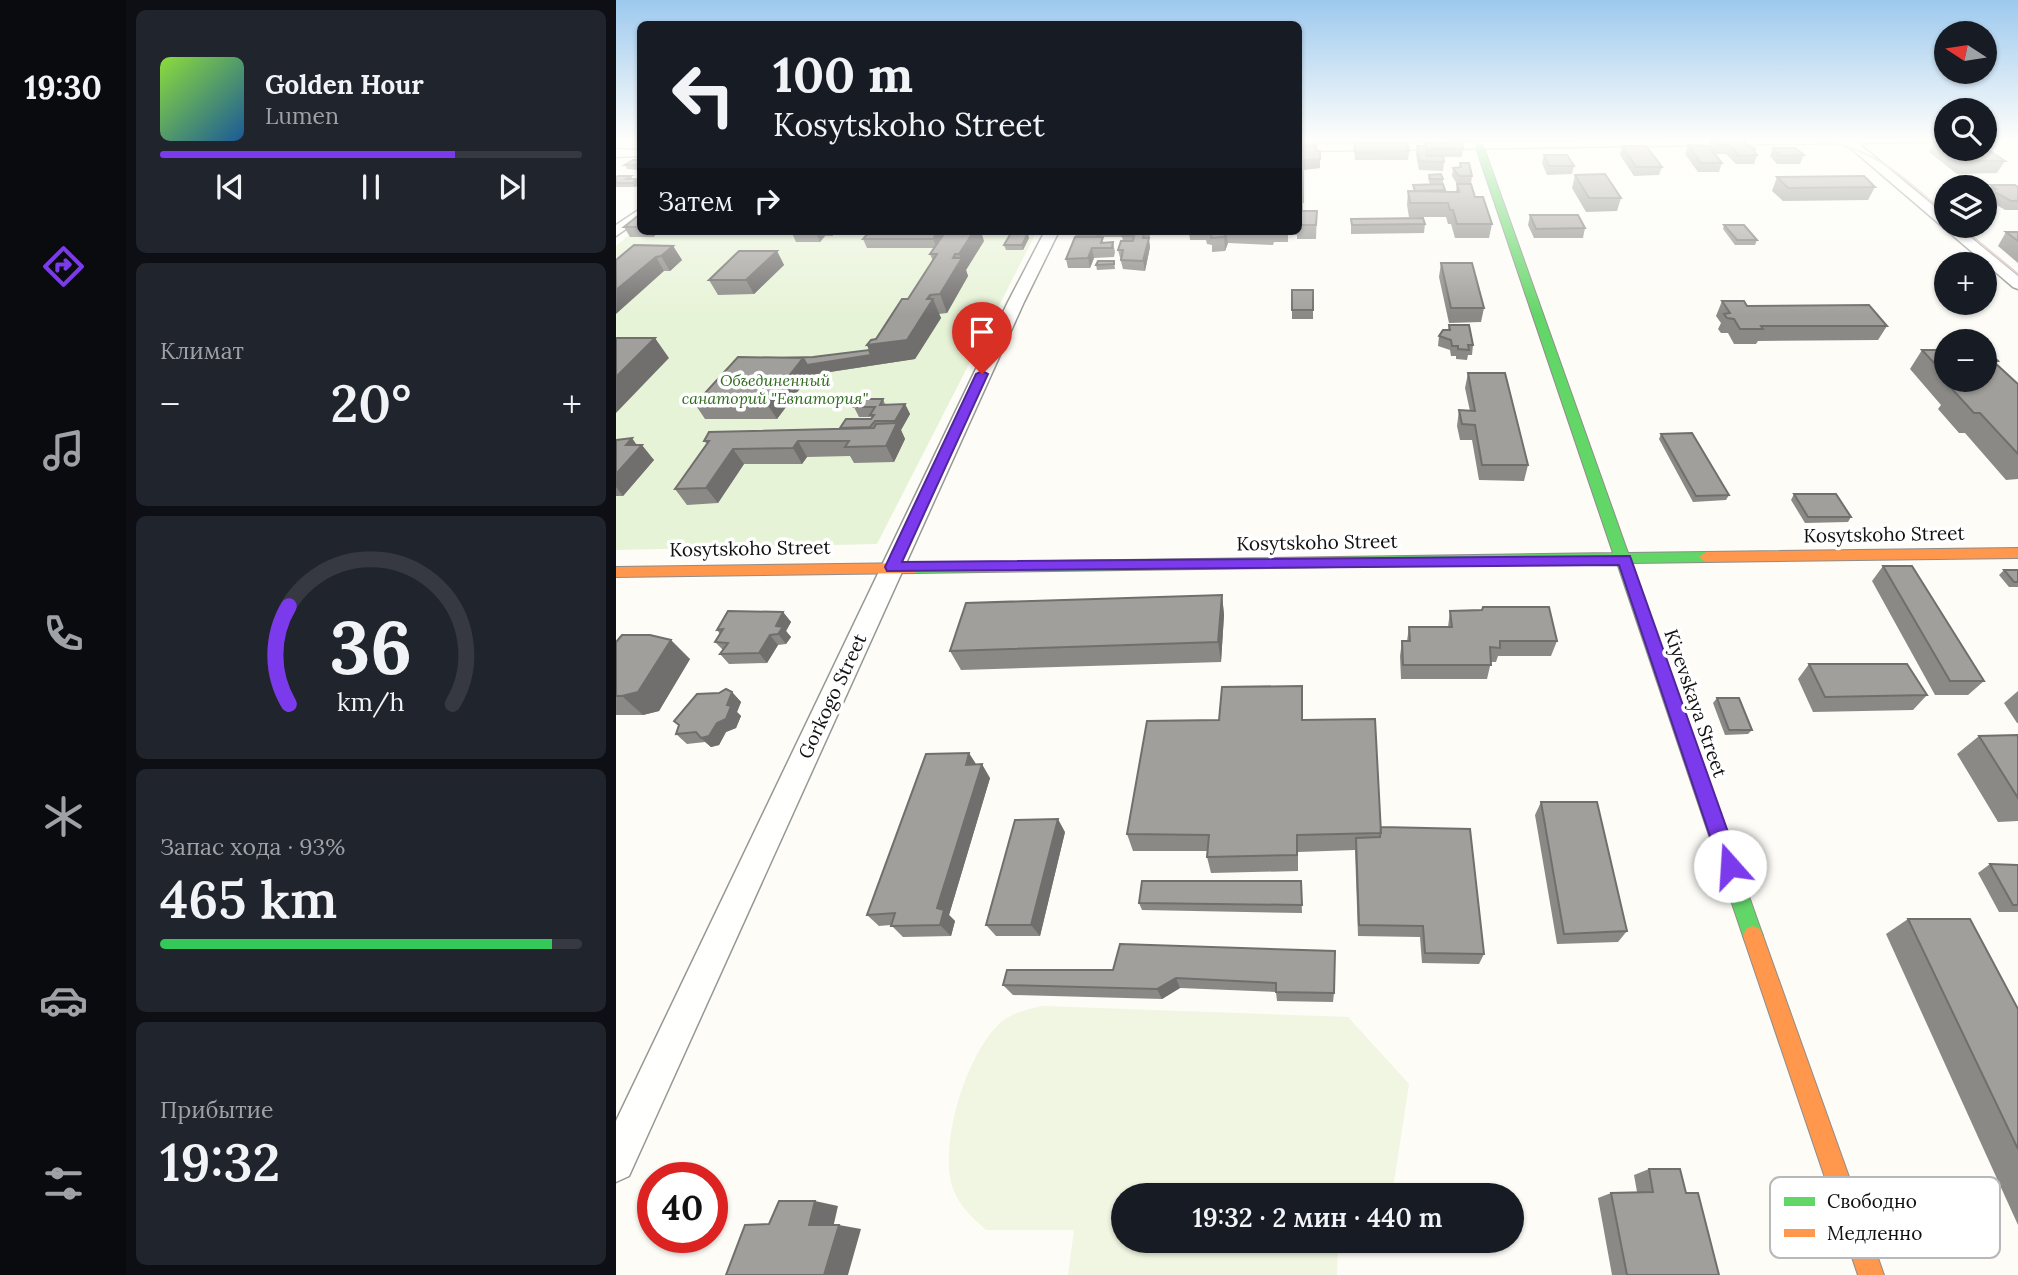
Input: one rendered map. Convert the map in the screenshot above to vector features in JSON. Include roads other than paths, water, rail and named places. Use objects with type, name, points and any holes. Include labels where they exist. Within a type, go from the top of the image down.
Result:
[{"type":"street","name":"Kiyevskaya Street","points":[[1498,198],[1837,1177]]},
{"type":"street","points":[[1917,198],[1934,212]]},
{"type":"street","points":[[616,232],[637,215]]},
{"type":"street","name":"Gorkogo Street","points":[[616,1163],[892,567],[1050,235]]},
{"type":"street","points":[[1964,238],[2018,284]]},
{"type":"street","name":"Kosytskoho Street","points":[[616,572],[2018,553]]},
{"type":"street","name":"Kiyevskaya Street","points":[[1865,1258],[1871,1275]]},
{"type":"tram line","points":[[1926,198],[1934,204]]},
{"type":"tram line","points":[[1974,238],[2018,274]]},
{"type":"park label","name":"Объединенный санаторий \"Евпатория\"","points":[[775,389]]}]
